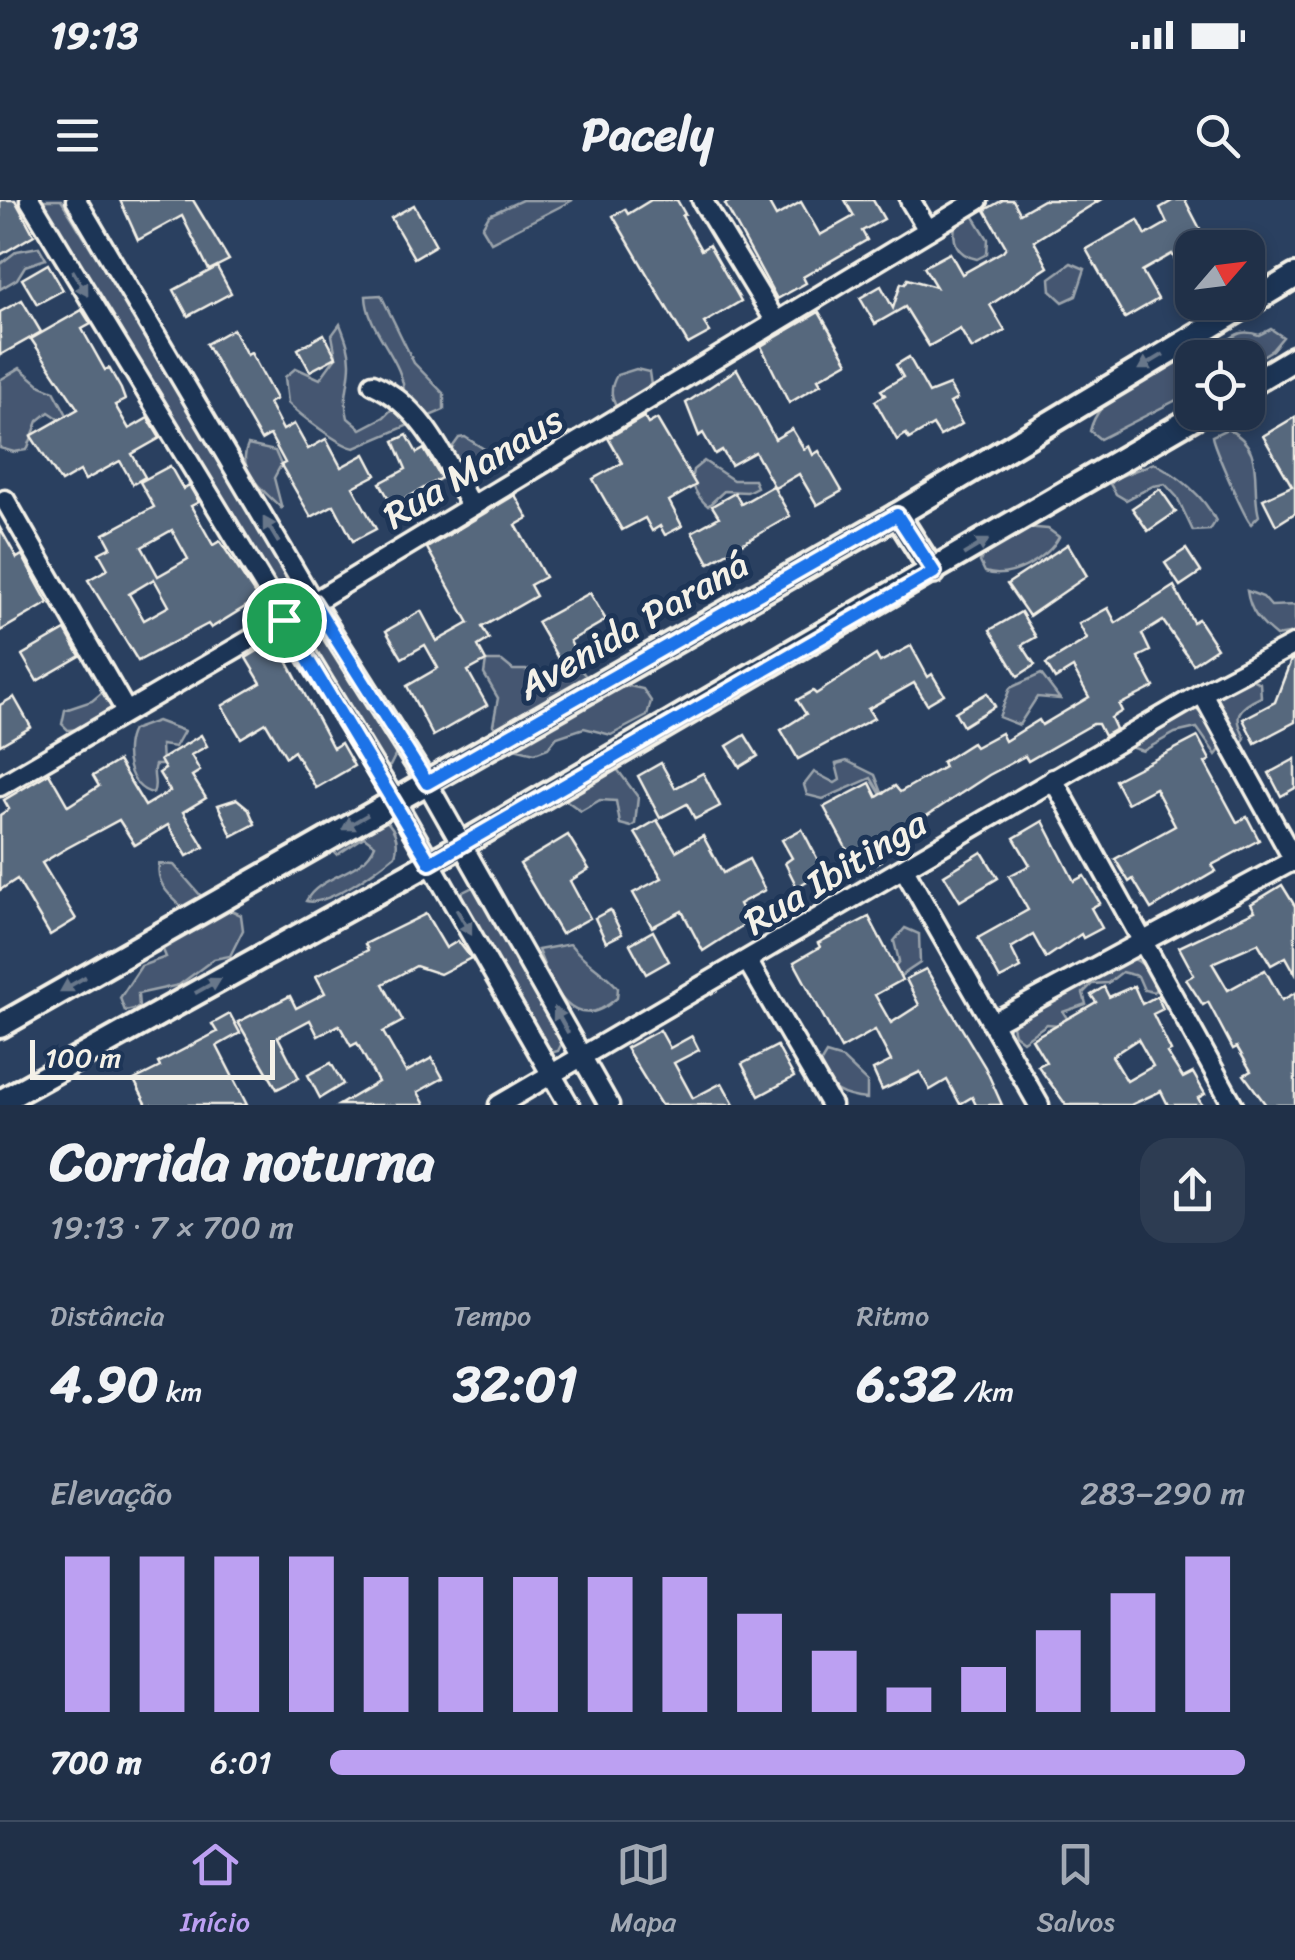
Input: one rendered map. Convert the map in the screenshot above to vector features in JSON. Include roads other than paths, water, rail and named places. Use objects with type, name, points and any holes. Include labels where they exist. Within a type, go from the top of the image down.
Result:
[{"type":"main road","name":"Avenida Paraná","points":[[0,1026],[897,515],[1295,276]]},
{"type":"main road","points":[[1265,376],[1295,358]]},
{"type":"main road","points":[[0,1102],[430,863],[1175,428]]},
{"type":"main road","points":[[897,515],[934,572]]},
{"type":"street","points":[[30,200],[394,799],[569,1105]]},
{"type":"street","points":[[76,200],[313,602],[427,783],[610,1105]]},
{"type":"street","points":[[702,200],[776,322]]},
{"type":"street","points":[[910,200],[928,230]]},
{"type":"street","name":"Rua Manaus","points":[[0,786],[284,620],[978,200]]},
{"type":"street","points":[[373,384],[393,393],[410,408],[471,506]]},
{"type":"street","points":[[6,500],[126,712]]},
{"type":"street","name":"Rua Ibitinga","points":[[499,1105],[748,962],[1053,779],[1295,644]]},
{"type":"street","points":[[994,1022],[1294,861],[1202,693]]},
{"type":"street","points":[[1053,779],[1233,1105]]},
{"type":"street","points":[[904,868],[1039,1105]]},
{"type":"street","points":[[748,962],[831,1105]]}]
